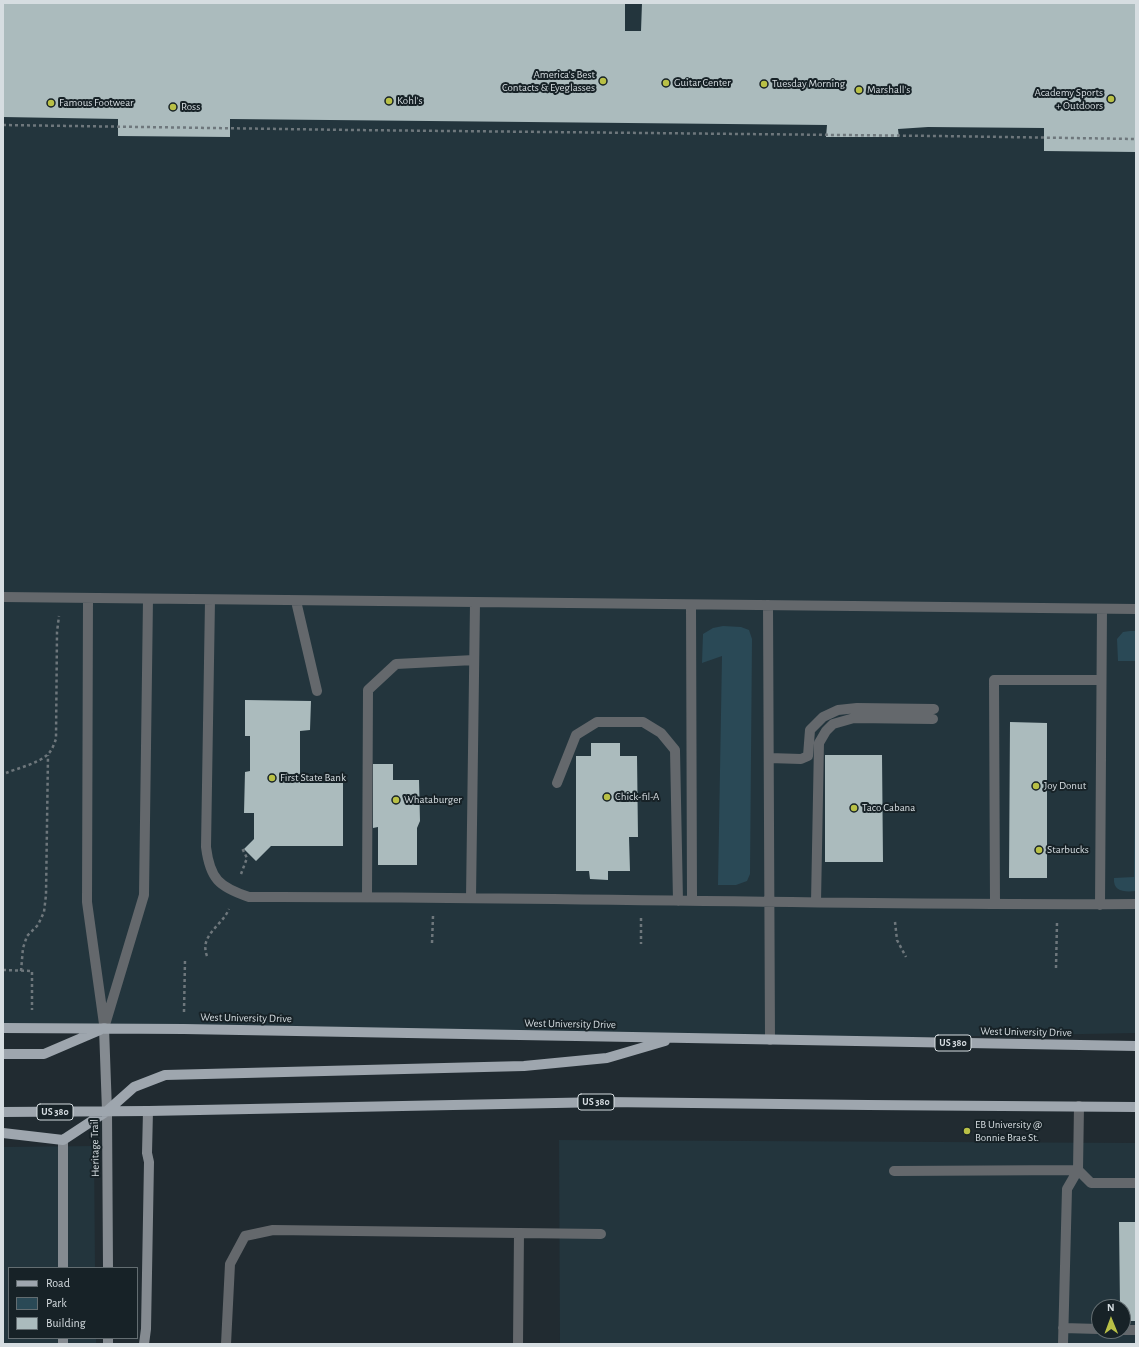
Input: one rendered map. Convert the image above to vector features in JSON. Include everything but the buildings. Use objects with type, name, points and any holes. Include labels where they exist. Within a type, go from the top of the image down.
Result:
[{"type":"main road","name":"West University Drive","points":[[3,1028],[184,1029],[1136,1046]]},
{"type":"main road","points":[[3,1054],[44,1054],[104,1028]]},
{"type":"main road","points":[[3,1133],[63,1140],[107,1111],[134,1087],[166,1074],[524,1066],[607,1058],[676,1038]]},
{"type":"main road","name":"US 380","points":[[3,1112],[148,1111],[606,1102],[1136,1107]]},
{"type":"street","name":"Heritage Trail","points":[[104,1028],[107,1111],[108,1267]]},
{"type":"street","points":[[144,1344],[146,1329],[149,1162],[147,1153],[148,1111]]},
{"type":"street","points":[[63,1140],[63,1267]]},
{"type":"lane","points":[[3,597],[1136,609]]},
{"type":"lane","points":[[88,598],[87,902],[104,1028]]},
{"type":"lane","points":[[104,1028],[144,895],[148,599]]},
{"type":"lane","points":[[210,600],[206,847],[212,874],[221,884],[233,892],[249,897],[366,896],[895,904],[1136,904]]},
{"type":"lane","points":[[296,601],[316,691]]},
{"type":"lane","points":[[471,898],[474,603]]},
{"type":"lane","points":[[691,605],[692,900]]},
{"type":"lane","points":[[768,605],[770,1040]]},
{"type":"lane","points":[[1100,905],[1102,609]]},
{"type":"lane","points":[[366,896],[368,690],[396,664],[474,660]]},
{"type":"lane","points":[[995,904],[994,680],[1101,680]]},
{"type":"lane","points":[[769,758],[801,759],[808,756],[810,730],[823,717],[838,710],[857,708],[934,709]]},
{"type":"lane","points":[[816,902],[819,743],[826,731],[833,724],[854,718],[933,719]]},
{"type":"lane","points":[[557,783],[576,735],[597,722],[643,722],[661,733],[675,750],[678,901]]},
{"type":"lane","points":[[1063,1344],[1067,1190],[1078,1170],[1079,1106]]},
{"type":"lane","points":[[894,1171],[1078,1170],[1091,1183],[1136,1183]]},
{"type":"lane","points":[[226,1344],[230,1264],[245,1236],[273,1230],[601,1234]]},
{"type":"lane","points":[[518,1344],[519,1233]]},
{"type":"lane","points":[[1063,1328],[1091,1329]]},
{"type":"path","points":[[3,125],[376,131],[1136,139]]},
{"type":"path","points":[[6,773],[31,764],[48,755],[56,739],[57,632],[63,598]]},
{"type":"path","points":[[21,971],[23,948],[28,936],[38,925],[44,912],[46,895],[48,755]]},
{"type":"path","points":[[432,944],[433,897]]},
{"type":"path","points":[[641,900],[641,944]]},
{"type":"path","points":[[895,904],[897,940],[906,957]]},
{"type":"path","points":[[1056,968],[1058,904]]},
{"type":"path","points":[[184,960],[184,1029]]},
{"type":"path","points":[[3,970],[32,971],[33,1028]]},
{"type":"shaded area","points":[[3,3],[1136,3],[1136,1033],[770,1040],[3,1028]]},
{"type":"shaded area","points":[[559,1140],[1136,1143],[1136,1344],[560,1344]]},
{"type":"shaded area","points":[[94,1146],[95,1267],[8,1267],[8,1339],[96,1339],[96,1344],[3,1344],[3,1147]]},
{"type":"green space","points":[[723,626],[741,627],[749,630],[752,639],[750,874],[747,881],[736,885],[718,885],[722,656],[702,663],[703,634],[713,628]]},
{"type":"green space","points":[[1136,631],[1136,661],[1118,661],[1117,639],[1123,632]]},
{"type":"green space","points":[[1136,724],[1136,891],[1124,891],[1117,889],[1114,883],[1114,878],[1134,877]]},
{"type":"place","name":"America's Best Contacts & Eyeglasses","points":[[603,81]]},
{"type":"place","name":"Guitar Center","points":[[666,83]]},
{"type":"place","name":"Tuesday Morning","points":[[764,84]]},
{"type":"place","name":"Marshall's","points":[[859,90]]},
{"type":"place","name":"Academy Sports + Outdoors","points":[[1111,99]]},
{"type":"place","name":"Kohl's","points":[[389,101]]},
{"type":"place","name":"Famous Footwear","points":[[51,103]]},
{"type":"place","name":"Ross","points":[[173,107]]},
{"type":"place","name":"First State Bank","points":[[272,778]]},
{"type":"place","name":"Joy Donut","points":[[1036,786]]},
{"type":"place","name":"Chick-fil-A","points":[[607,797]]},
{"type":"place","name":"Whataburger","points":[[396,800]]},
{"type":"place","name":"Taco Cabana","points":[[854,808]]},
{"type":"place","name":"Starbucks","points":[[1039,850]]},
{"type":"place","name":"EB University @ Bonnie Brae St.","points":[[967,1131]]}]
